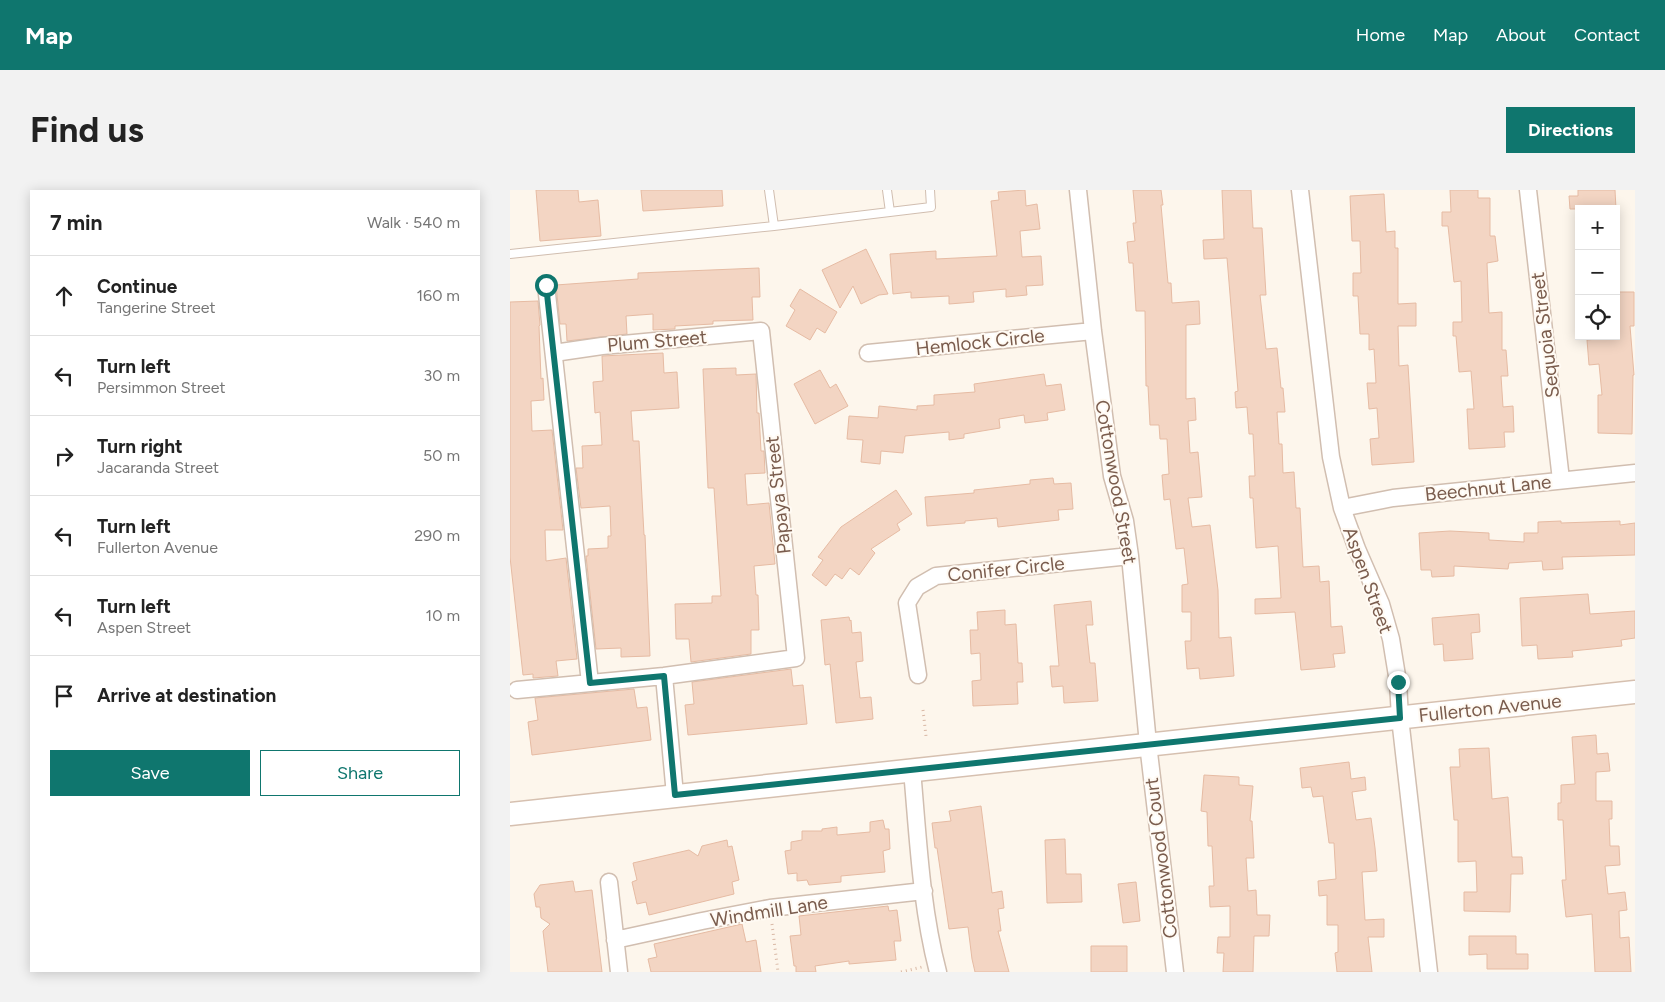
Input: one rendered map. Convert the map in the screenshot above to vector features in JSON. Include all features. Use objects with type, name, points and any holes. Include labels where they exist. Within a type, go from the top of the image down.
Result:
[{"type":"main road","name":"Fullerton Avenue","points":[[510,814],[1635,692]]},
{"type":"street","name":"Cottonwood Street","points":[[1078,190],[1093,331],[1112,476],[1125,520],[1130,556],[1148,744]]},
{"type":"street","name":"Aspen Street","points":[[1300,190],[1331,457],[1342,508],[1357,549],[1381,604],[1391,639],[1398,678],[1400,718],[1429,972]]},
{"type":"street","name":"Sequoia Street","points":[[1528,190],[1561,480]]},
{"type":"street","points":[[546,285],[590,683]]},
{"type":"street","name":"Plum Street","points":[[554,353],[602,346],[761,331]]},
{"type":"street","name":"Papaya Street","points":[[664,676],[796,658],[761,331]]},
{"type":"street","name":"Hemlock Circle","points":[[868,353],[1093,331]]},
{"type":"street","name":"Beechnut Lane","points":[[1342,508],[1393,498],[1635,473]]},
{"type":"street","name":"Conifer Circle","points":[[918,675],[907,603],[918,587],[936,576],[1130,556]]},
{"type":"street","points":[[517,690],[664,676],[675,795]]},
{"type":"street","name":"Cottonwood Court","points":[[1148,744],[1175,972]]},
{"type":"street","points":[[912,770],[924,891],[931,943],[938,972]]},
{"type":"street","points":[[609,882],[619,972]]},
{"type":"street","name":"Windmill Lane","points":[[615,940],[770,908],[924,891]]},
{"type":"lane","points":[[770,190],[774,226]]},
{"type":"lane","points":[[887,190],[890,212]]},
{"type":"lane","points":[[510,254],[932,207],[930,190]]},
{"type":"path","points":[[923,710],[926,736]]},
{"type":"path","points":[[770,908],[778,972]]},
{"type":"building","points":[[536,190],[578,190],[579,202],[598,200],[601,236],[540,241]]},
{"type":"building","points":[[641,190],[722,190],[723,206],[643,211]]},
{"type":"building","points":[[1025,190],[1026,206],[1037,204],[1040,229],[1020,231],[1022,257],[1041,256],[1043,285],[1026,286],[1027,295],[1006,297],[1006,289],[973,292],[974,302],[949,304],[949,296],[911,298],[911,292],[893,294],[890,254],[936,251],[936,259],[997,256],[991,201],[999,200],[998,192]]},
{"type":"building","points":[[1133,190],[1161,190],[1168,283],[1171,283],[1172,303],[1199,301],[1200,324],[1186,325],[1186,399],[1195,398],[1196,420],[1188,421],[1190,453],[1198,452],[1202,497],[1188,498],[1192,527],[1210,525],[1218,590],[1219,638],[1231,637],[1234,676],[1200,679],[1199,668],[1187,669],[1185,641],[1191,641],[1191,612],[1182,612],[1182,585],[1188,584],[1184,548],[1176,549],[1170,499],[1164,500],[1162,475],[1169,474],[1167,439],[1160,439],[1159,425],[1150,425],[1148,386],[1146,386],[1145,311],[1136,311],[1133,263],[1129,263],[1127,242],[1135,241],[1133,223],[1136,223]]},
{"type":"building","points":[[1222,190],[1251,190],[1253,228],[1262,228],[1266,295],[1260,295],[1266,349],[1277,348],[1281,388],[1283,388],[1285,412],[1277,412],[1279,444],[1282,444],[1283,473],[1294,472],[1296,508],[1300,508],[1303,567],[1319,566],[1320,582],[1329,581],[1331,627],[1342,626],[1345,653],[1333,654],[1335,667],[1301,670],[1295,612],[1255,614],[1255,599],[1281,598],[1278,546],[1256,548],[1253,498],[1250,498],[1249,476],[1255,476],[1253,434],[1249,434],[1247,407],[1236,408],[1235,392],[1238,391],[1227,258],[1204,259],[1203,240],[1224,239]]},
{"type":"building","points":[[1450,190],[1478,190],[1478,198],[1490,198],[1490,236],[1495,236],[1498,261],[1487,263],[1489,313],[1502,312],[1502,350],[1506,350],[1508,376],[1501,376],[1503,407],[1513,406],[1514,432],[1504,432],[1505,447],[1469,449],[1467,409],[1474,409],[1471,371],[1459,372],[1456,336],[1453,336],[1453,322],[1462,322],[1461,281],[1454,282],[1448,226],[1442,226],[1442,212],[1451,212]]},
{"type":"building","points":[[1578,190],[1615,190],[1616,205],[1575,205],[1575,209],[1570,209],[1569,196],[1578,196]]},
{"type":"building","points":[[1384,194],[1386,232],[1395,231],[1395,248],[1398,248],[1398,304],[1416,303],[1416,326],[1398,326],[1399,366],[1408,365],[1414,462],[1372,465],[1370,439],[1379,438],[1377,408],[1369,409],[1367,383],[1376,383],[1374,349],[1369,350],[1369,334],[1360,334],[1358,296],[1353,296],[1353,273],[1361,273],[1360,241],[1352,241],[1350,196]]},
{"type":"building","points":[[866,249],[888,294],[879,295],[861,304],[853,286],[840,308],[822,270]]},
{"type":"building","points":[[759,268],[760,297],[752,297],[753,320],[713,321],[713,324],[675,326],[675,329],[653,330],[653,314],[626,316],[627,334],[567,341],[566,324],[560,324],[556,285],[638,279],[638,273]]},
{"type":"building","points":[[800,289],[837,312],[825,333],[817,328],[810,340],[786,326],[795,310],[790,306]]},
{"type":"building","points":[[1620,292],[1634,292],[1634,326],[1630,326],[1634,375],[1632,434],[1598,433],[1598,395],[1602,395],[1599,364],[1589,365],[1587,340],[1620,340]]},
{"type":"building","points":[[538,301],[541,379],[543,378],[544,400],[531,401],[532,431],[552,430],[563,530],[545,530],[546,561],[566,558],[577,659],[556,661],[558,676],[533,678],[533,674],[523,675],[510,557],[510,302]]},
{"type":"building","points":[[663,353],[664,373],[677,372],[679,408],[631,411],[633,441],[639,441],[650,656],[621,657],[621,648],[596,649],[586,556],[588,556],[588,549],[608,548],[608,536],[611,536],[610,506],[581,508],[576,468],[583,468],[582,446],[602,445],[600,412],[595,413],[593,382],[603,381],[602,356]]},
{"type":"building","points":[[736,368],[736,375],[756,374],[757,413],[759,413],[761,451],[764,451],[765,473],[745,474],[747,505],[769,503],[775,564],[754,566],[756,595],[758,595],[759,630],[751,630],[751,654],[691,662],[689,639],[676,639],[675,604],[712,603],[712,596],[721,596],[714,488],[708,488],[703,369]]},
{"type":"building","points":[[820,370],[830,388],[836,384],[848,406],[815,424],[794,384]]},
{"type":"building","points":[[1044,374],[1046,386],[1061,384],[1065,410],[1047,413],[1048,420],[1025,423],[1024,415],[999,419],[1000,428],[964,434],[964,438],[949,440],[949,432],[905,436],[903,453],[881,451],[880,464],[861,462],[863,440],[847,439],[849,416],[878,418],[879,406],[917,410],[917,406],[934,405],[934,395],[975,392],[974,384]]},
{"type":"building","points":[[1053,478],[1054,484],[1071,483],[1073,509],[1058,510],[1059,520],[998,527],[997,518],[927,526],[925,497],[974,493],[974,490],[1030,484],[1030,480]]},
{"type":"building","points":[[896,490],[912,514],[897,524],[900,530],[871,549],[875,553],[859,575],[850,568],[842,579],[835,574],[826,586],[812,575],[823,560],[818,557],[841,527]]},
{"type":"building","points":[[1561,521],[1561,523],[1620,521],[1620,525],[1635,523],[1635,555],[1562,557],[1563,569],[1543,570],[1542,561],[1509,563],[1508,569],[1454,566],[1454,576],[1432,577],[1431,570],[1421,570],[1419,533],[1450,531],[1489,533],[1489,540],[1524,542],[1524,533],[1538,533],[1538,522]]},
{"type":"building","points":[[1588,594],[1590,614],[1635,611],[1635,638],[1621,640],[1622,646],[1572,651],[1573,657],[1538,659],[1537,645],[1522,646],[1520,598]]},
{"type":"building","points":[[1091,601],[1093,625],[1086,625],[1090,663],[1095,663],[1098,701],[1064,703],[1063,686],[1052,687],[1050,666],[1059,666],[1054,605]]},
{"type":"building","points":[[1005,610],[1005,625],[1016,624],[1018,663],[1022,663],[1023,682],[1017,682],[1018,704],[973,706],[972,681],[981,680],[980,653],[971,654],[970,630],[978,630],[977,612]]},
{"type":"building","points":[[1479,614],[1480,632],[1471,633],[1473,659],[1444,661],[1443,644],[1434,645],[1432,618]]},
{"type":"building","points":[[849,617],[852,633],[861,632],[863,661],[856,662],[860,698],[871,697],[873,719],[836,723],[830,664],[825,665],[821,620]]},
{"type":"building","points":[[791,669],[793,686],[803,685],[807,724],[688,735],[685,705],[694,704],[692,682]]},
{"type":"building","points":[[634,689],[637,708],[647,707],[651,740],[532,755],[528,722],[538,720],[535,698]]},
{"type":"building","points":[[1596,735],[1597,754],[1608,753],[1610,771],[1596,772],[1596,801],[1612,801],[1612,819],[1609,819],[1610,846],[1619,846],[1620,865],[1605,866],[1608,894],[1625,892],[1627,910],[1619,911],[1620,938],[1629,937],[1631,972],[1595,972],[1592,914],[1566,917],[1562,880],[1566,880],[1563,820],[1558,820],[1558,803],[1561,803],[1561,785],[1575,784],[1572,737]]},
{"type":"building","points":[[1489,748],[1492,799],[1508,797],[1512,857],[1522,857],[1523,874],[1511,874],[1510,912],[1464,911],[1464,892],[1477,892],[1476,861],[1458,862],[1458,820],[1454,820],[1450,767],[1460,767],[1459,749]]},
{"type":"building","points":[[1349,762],[1351,779],[1365,777],[1366,790],[1352,792],[1356,820],[1371,818],[1375,848],[1377,871],[1362,872],[1365,920],[1384,919],[1384,937],[1368,937],[1372,972],[1337,972],[1335,953],[1338,952],[1338,925],[1327,925],[1327,895],[1319,896],[1318,881],[1336,879],[1334,843],[1329,843],[1323,796],[1313,797],[1311,787],[1302,788],[1300,768]]},
{"type":"building","points":[[1204,775],[1239,777],[1239,785],[1253,786],[1250,821],[1252,821],[1254,858],[1246,858],[1248,891],[1256,890],[1257,915],[1270,915],[1269,936],[1254,936],[1253,972],[1223,972],[1224,953],[1217,953],[1218,937],[1230,937],[1230,906],[1210,907],[1209,886],[1214,886],[1212,846],[1208,846],[1207,812],[1201,811]]},
{"type":"building","points":[[981,806],[992,893],[1002,891],[1004,908],[998,909],[1001,931],[998,931],[1009,972],[975,972],[968,927],[949,929],[937,848],[935,848],[932,823],[951,821],[949,811]]},
{"type":"building","points":[[883,820],[885,829],[889,829],[890,849],[883,851],[885,872],[841,876],[841,882],[809,885],[807,880],[797,881],[797,873],[788,874],[785,851],[791,850],[791,842],[802,840],[802,831],[822,831],[822,829],[837,827],[837,835],[870,832],[870,822]]},
{"type":"building","points":[[1065,839],[1066,874],[1081,874],[1082,902],[1047,903],[1045,840]]},
{"type":"building","points":[[727,840],[728,847],[732,846],[739,880],[732,882],[734,894],[649,915],[646,902],[637,904],[632,882],[637,880],[633,863],[689,850],[698,856],[702,846]]},
{"type":"building","points":[[573,881],[575,892],[592,890],[602,972],[548,972],[543,931],[550,924],[541,918],[540,907],[536,907],[534,894],[540,885]]},
{"type":"building","points":[[1136,882],[1140,921],[1123,923],[1118,884]]},
{"type":"building","points":[[888,906],[889,911],[897,910],[901,941],[894,941],[896,960],[849,964],[849,961],[815,966],[816,972],[796,972],[790,936],[801,935],[799,916]]},
{"type":"building","points":[[742,924],[746,942],[756,940],[761,972],[651,972],[648,959],[657,957],[654,944]]},
{"type":"building","points":[[1469,936],[1516,936],[1516,954],[1528,954],[1528,969],[1487,969],[1487,954],[1469,955]]},
{"type":"building","points":[[1091,946],[1127,946],[1127,972],[1091,972]]},
{"type":"route","points":[[546,285],[590,683],[664,676],[675,795],[1400,718],[1398,682]]}]
